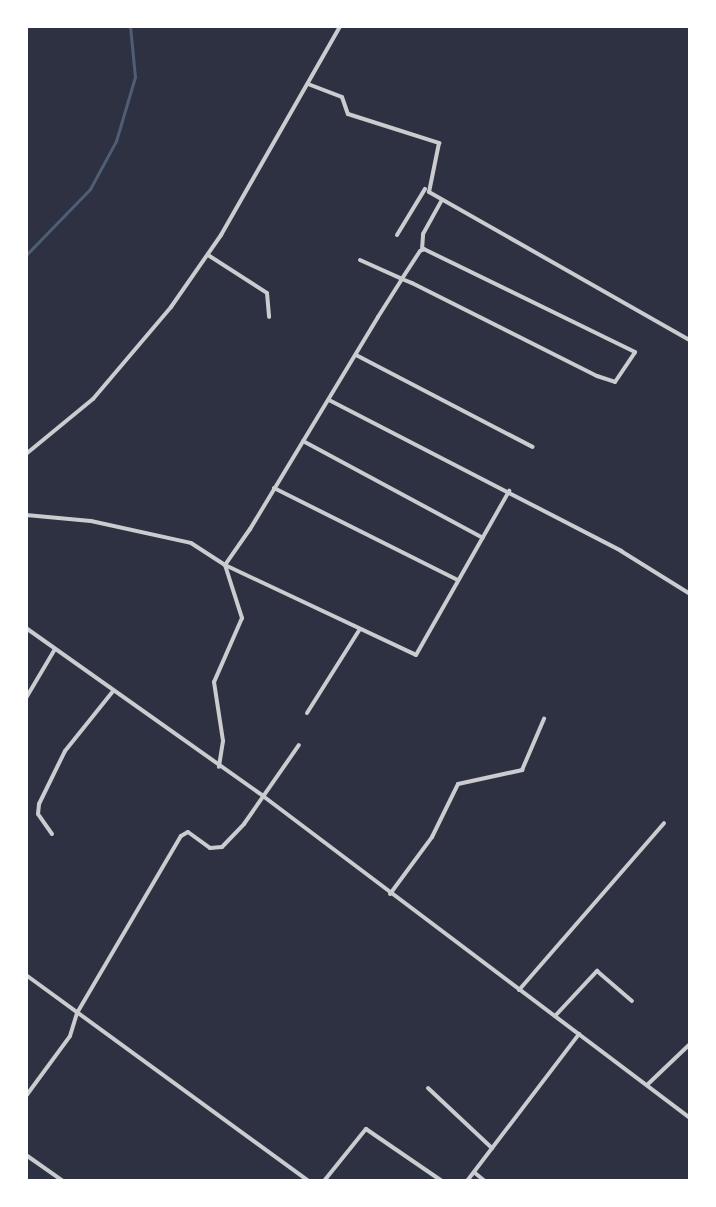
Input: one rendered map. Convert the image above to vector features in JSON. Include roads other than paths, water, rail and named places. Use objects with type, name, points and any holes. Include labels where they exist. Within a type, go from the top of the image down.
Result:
[{"type":"street","points":[[26,454],[101,390],[207,255],[340,28],[332,26]]},
{"type":"street","points":[[308,84],[342,97],[348,114],[440,144],[426,188],[397,235]]},
{"type":"street","points":[[426,188],[442,200],[690,340]]},
{"type":"street","points":[[225,565],[422,250],[423,234],[442,200]]},
{"type":"street","points":[[360,260],[597,376],[615,382],[625,372],[635,352],[433,249],[422,250]]},
{"type":"street","points":[[207,255],[267,293],[269,317]]},
{"type":"street","points":[[356,355],[533,447]]},
{"type":"street","points":[[329,400],[509,491],[690,594]]},
{"type":"street","points":[[303,441],[483,538]]},
{"type":"street","points":[[274,488],[458,580]]},
{"type":"street","points":[[26,515],[91,521],[191,543],[225,565],[416,655],[509,491]]},
{"type":"street","points":[[219,767],[223,741],[214,682],[242,618],[225,565]]},
{"type":"street","points":[[26,628],[263,796],[690,1118]]},
{"type":"street","points":[[307,713],[360,629]]},
{"type":"street","points":[[26,698],[55,649]]},
{"type":"street","points":[[52,834],[38,814],[39,804],[65,751],[113,691]]},
{"type":"street","points":[[390,894],[432,837],[458,784],[522,770],[544,719]]},
{"type":"street","points":[[26,1096],[70,1036],[77,1013],[181,836],[192,834],[218,849],[263,796],[299,745]]},
{"type":"street","points":[[519,990],[664,823]]},
{"type":"street","points":[[555,1016],[597,971],[632,1001]]},
{"type":"street","points":[[26,975],[309,1181]]},
{"type":"street","points":[[467,1181],[579,1034]]},
{"type":"street","points":[[647,1085],[690,1044]]},
{"type":"street","points":[[428,1088],[492,1148]]},
{"type":"street","points":[[324,1181],[366,1129],[442,1181]]},
{"type":"street","points":[[26,1155],[63,1181]]},
{"type":"street","points":[[474,1172],[485,1181]]},
{"type":"waterway","points":[[26,255],[90,189],[116,141],[135,77],[130,26]]}]
